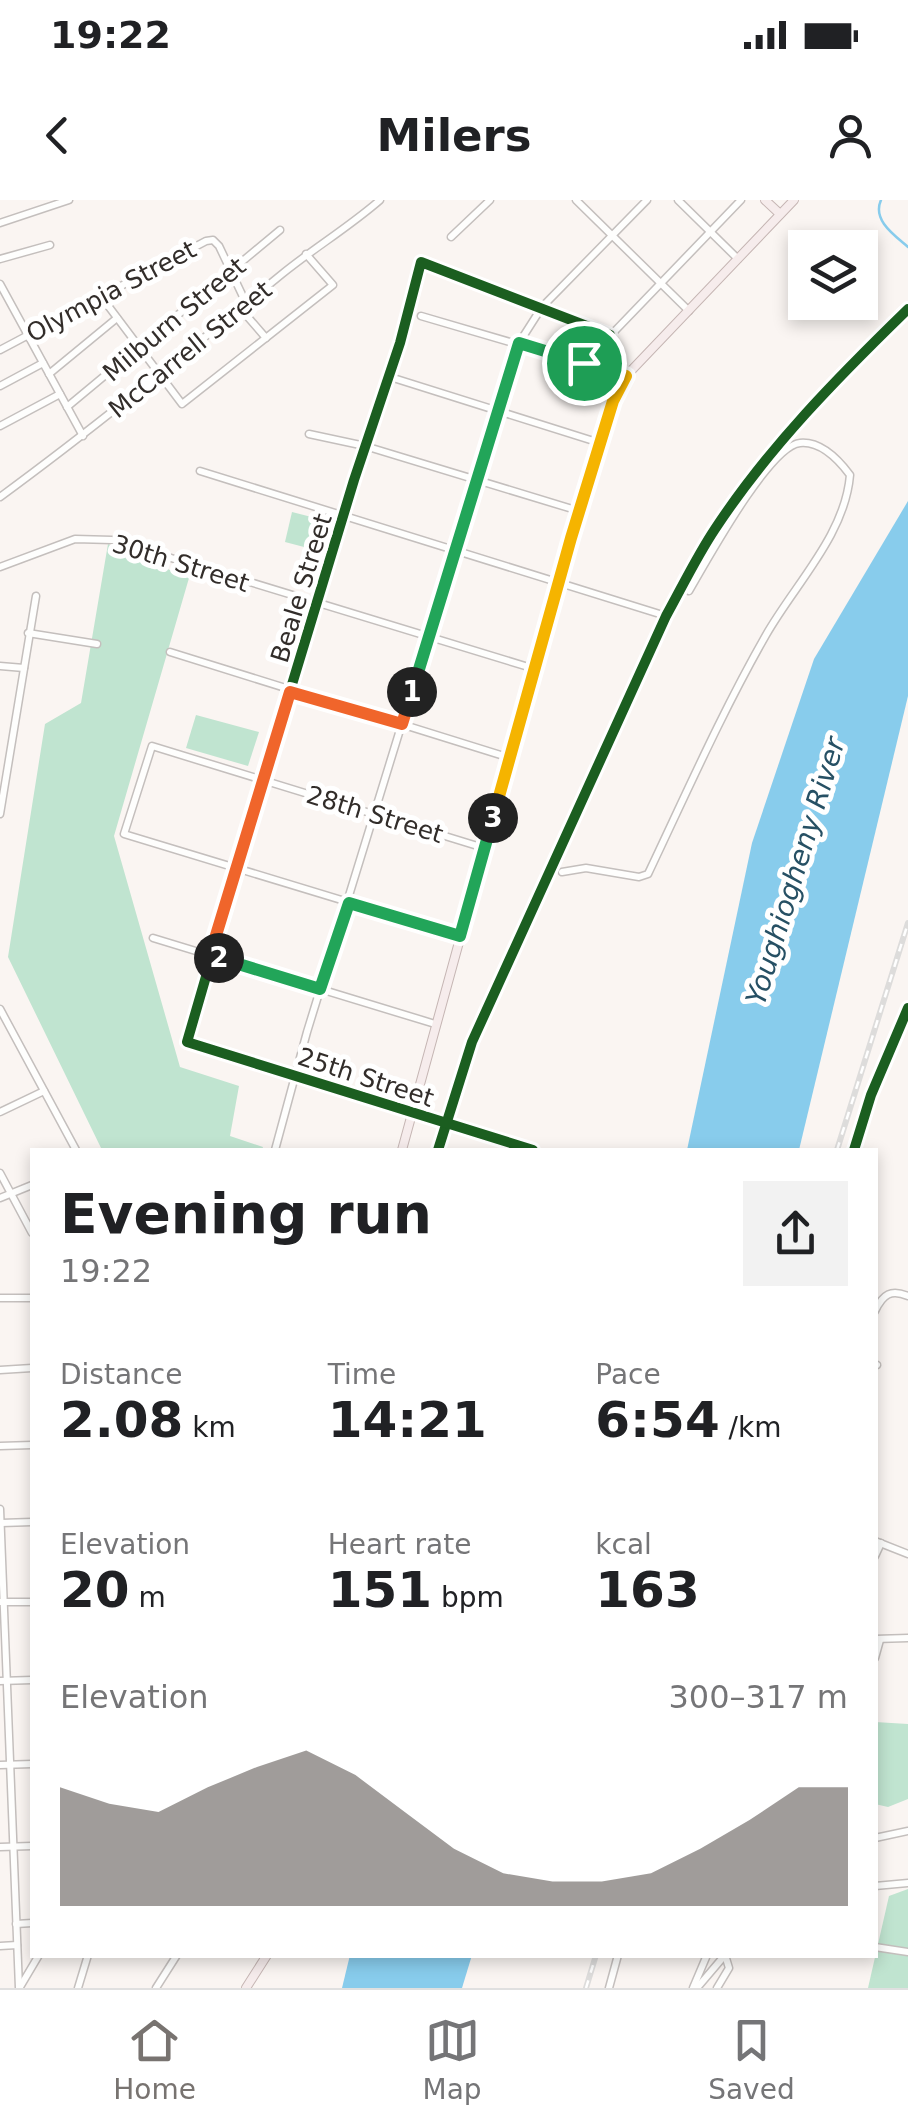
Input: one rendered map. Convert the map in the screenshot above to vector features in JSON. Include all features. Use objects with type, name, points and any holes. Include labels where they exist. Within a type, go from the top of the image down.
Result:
[{"type":"main road","points":[[765,200],[780,214]]},
{"type":"main road","points":[[402,1148],[558,581],[613,401],[626,376],[794,200]]},
{"type":"main road","points":[[246,1988],[265,1958]]},
{"type":"street","points":[[0,223],[68,200]]},
{"type":"street","name":"McCarrell Street","points":[[0,498],[84,436],[306,254],[353,224],[380,200]]},
{"type":"street","points":[[451,238],[490,200]]},
{"type":"street","points":[[576,200],[689,311]]},
{"type":"street","points":[[276,1148],[320,989],[519,343],[542,307],[647,200]]},
{"type":"street","points":[[678,200],[738,260]]},
{"type":"street","points":[[584,363],[741,200]]},
{"type":"street","name":"Milburn Street","points":[[67,407],[280,230]]},
{"type":"street","name":"Olympia Street","points":[[0,350],[213,240],[243,306],[266,338]]},
{"type":"street","points":[[0,259],[50,246]]},
{"type":"street","points":[[100,296],[182,404],[333,285],[306,254]]},
{"type":"street","name":"Beale Street","points":[[187,1042],[263,780],[400,343],[421,262],[542,307]]},
{"type":"street","points":[[0,284],[84,436]]},
{"type":"street","points":[[542,307],[610,335]]},
{"type":"street","points":[[421,316],[626,376]]},
{"type":"street","points":[[49,374],[117,318]]},
{"type":"street","points":[[0,386],[43,363]]},
{"type":"street","points":[[388,376],[600,443]]},
{"type":"street","points":[[0,426],[60,394]]},
{"type":"street","points":[[309,434],[365,446],[580,511]]},
{"type":"street","points":[[562,872],[586,868],[639,877],[648,874],[742,679],[768,630],[796,594],[848,496],[850,475],[840,461],[818,445],[801,443],[776,457],[726,528],[689,591]]},
{"type":"street","points":[[200,471],[666,616]]},
{"type":"street","name":"30th Street","points":[[0,568],[74,539],[112,540],[535,670]]},
{"type":"street","points":[[0,814],[36,596]]},
{"type":"street","points":[[28,633],[97,644]]},
{"type":"street","points":[[170,652],[510,758]]},
{"type":"street","points":[[0,666],[24,668]]},
{"type":"street","name":"28th Street","points":[[237,869],[124,834],[152,746],[484,848]]},
{"type":"street","points":[[237,869],[460,936]]},
{"type":"street","points":[[153,938],[435,1024]]},
{"type":"street","points":[[0,1008],[75,1148]]},
{"type":"street","points":[[855,1148],[908,1008]]},
{"type":"street","points":[[0,1030],[9,1025]]},
{"type":"street","name":"25th Street","points":[[187,1042],[527,1148]]},
{"type":"street","points":[[0,1112],[44,1091]]},
{"type":"street","points":[[0,1173],[30,1229]]},
{"type":"street","points":[[0,1198],[30,1186]]},
{"type":"street","points":[[878,1306],[887,1293],[896,1291],[908,1296]]},
{"type":"street","points":[[0,1298],[30,1298]]},
{"type":"street","points":[[0,1370],[30,1368]]},
{"type":"street","points":[[0,1446],[30,1445]]},
{"type":"street","points":[[0,1509],[5,1764],[14,1846],[19,1988]]},
{"type":"street","points":[[0,1523],[30,1522]]},
{"type":"street","points":[[878,1542],[908,1554]]},
{"type":"street","points":[[2,1602],[30,1602]]},
{"type":"street","points":[[878,1639],[908,1638]]},
{"type":"street","points":[[3,1680],[30,1680]]},
{"type":"street","points":[[878,1837],[908,1831]]},
{"type":"street","points":[[0,1847],[30,1846]]},
{"type":"street","points":[[878,1886],[908,1883]]},
{"type":"street","points":[[16,1924],[30,1923]]},
{"type":"street","points":[[0,1946],[17,1945]]},
{"type":"street","points":[[878,1947],[908,1952]]},
{"type":"street","points":[[19,1988],[38,1958]]},
{"type":"street","points":[[78,1988],[87,1958]]},
{"type":"street","points":[[156,1988],[175,1958]]},
{"type":"street","points":[[609,1988],[617,1958]]},
{"type":"street","points":[[696,1988],[703,1958]]},
{"type":"street","points":[[696,1988],[722,1958]]},
{"type":"street","points":[[717,1988],[729,1968],[726,1958]]},
{"type":"green space","points":[[292,512],[335,523],[327,553],[285,542]]},
{"type":"green space","points":[[108,544],[189,578],[114,836],[180,1067],[239,1086],[230,1136],[263,1148],[101,1148],[8,957],[45,724],[81,703]]},
{"type":"green space","points":[[196,715],[259,732],[248,766],[186,748]]},
{"type":"green space","points":[[878,1722],[908,1724],[908,1799],[888,1807],[878,1805]]},
{"type":"green space","points":[[908,1889],[908,1988],[868,1988],[878,1958],[889,1896]]},
{"type":"water","name":"Youghiogheny River","points":[[908,501],[908,696],[799,1148],[687,1148],[752,843],[814,659]]},
{"type":"water","points":[[349,1958],[471,1958],[462,1988],[342,1988]]},
{"type":"waterway","points":[[881,200],[882,220],[908,247]]},
{"type":"railway","points":[[838,1148],[908,923]]},
{"type":"railway","points":[[586,1988],[595,1958]]},
{"type":"cycle path","points":[[527,1148],[187,1042],[354,480],[400,343],[421,262],[610,335]]},
{"type":"cycle path","points":[[439,1148],[472,1042],[666,616],[696,561],[736,499],[781,441],[908,309]]},
{"type":"cycle path","points":[[855,1148],[871,1095],[908,1008]]},
{"type":"route","points":[[519,343],[584,363],[626,376],[613,401],[566,554],[460,936],[349,903],[320,989],[210,955],[290,692],[402,724],[519,343]]}]
